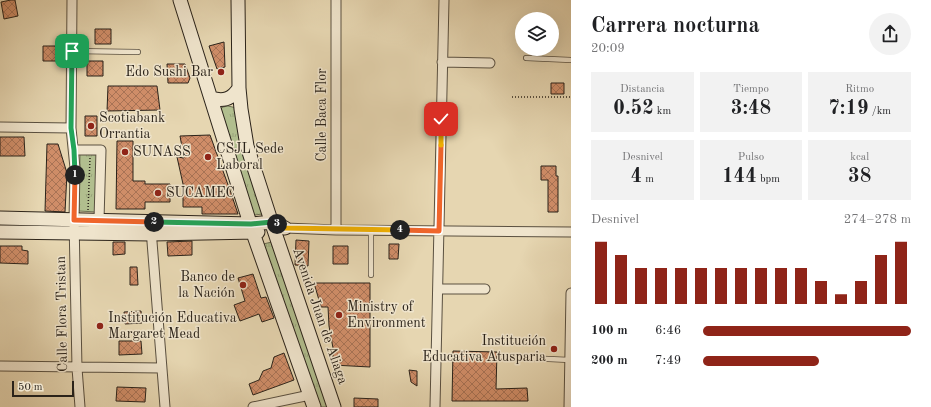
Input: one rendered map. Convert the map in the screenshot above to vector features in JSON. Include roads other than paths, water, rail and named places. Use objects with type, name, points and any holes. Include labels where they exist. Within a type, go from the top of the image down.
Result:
[{"type":"main road","points":[[180,0],[261,257],[312,401]]},
{"type":"main road","name":"Avenida Juan de Aliaga","points":[[238,0],[239,88],[241,109],[252,163],[277,227],[280,250],[334,407]]},
{"type":"main road","points":[[211,98],[217,100],[229,98],[234,95],[239,88]]},
{"type":"main road","points":[[216,115],[223,107],[228,106],[241,109]]},
{"type":"main road","points":[[0,218],[94,220],[151,228]]},
{"type":"main road","points":[[0,232],[74,233],[151,228],[252,229],[277,227]]},
{"type":"main road","points":[[261,257],[263,249],[268,246],[274,245],[280,250]]},
{"type":"street","name":"Calle Flora Tristan","points":[[72,0],[71,128],[75,168],[74,233],[77,368],[80,407]]},
{"type":"street","name":"Calle Baca Flor","points":[[336,0],[336,230]]},
{"type":"street","points":[[435,407],[444,0]]},
{"type":"street","points":[[442,62],[490,62]]},
{"type":"street","points":[[0,127],[71,128]]},
{"type":"street","points":[[74,150],[101,150],[94,220]]},
{"type":"street","points":[[277,227],[336,230],[571,232]]},
{"type":"street","points":[[151,228],[165,407]]},
{"type":"street","points":[[438,289],[485,289]]},
{"type":"street","points":[[569,407],[571,293]]},
{"type":"street","points":[[0,366],[161,368]]},
{"type":"street","points":[[253,407],[312,401]]},
{"type":"lane","points":[[72,51],[138,52]]},
{"type":"lane","points":[[526,58],[571,60]]},
{"type":"lane","points":[[371,230],[371,274]]},
{"type":"lane","points":[[527,358],[570,360]]},
{"type":"place","name":"Edo Sushi Bar","points":[[221,72]]},
{"type":"place","name":"Scotiabank Orrantia","points":[[91,126]]},
{"type":"place","name":"SUNASS","points":[[125,152]]},
{"type":"place","name":"CSJL Sede Laboral","points":[[208,157]]},
{"type":"place","name":"SUCAMEC","points":[[158,193]]},
{"type":"place","name":"Banco de la Nación","points":[[243,285]]},
{"type":"place","name":"Ministry of Environment","points":[[339,315]]},
{"type":"place","name":"Institución Educativa Margaret Mead","points":[[100,326]]},
{"type":"place","name":"Institución Educativa Atusparia","points":[[554,349]]}]
